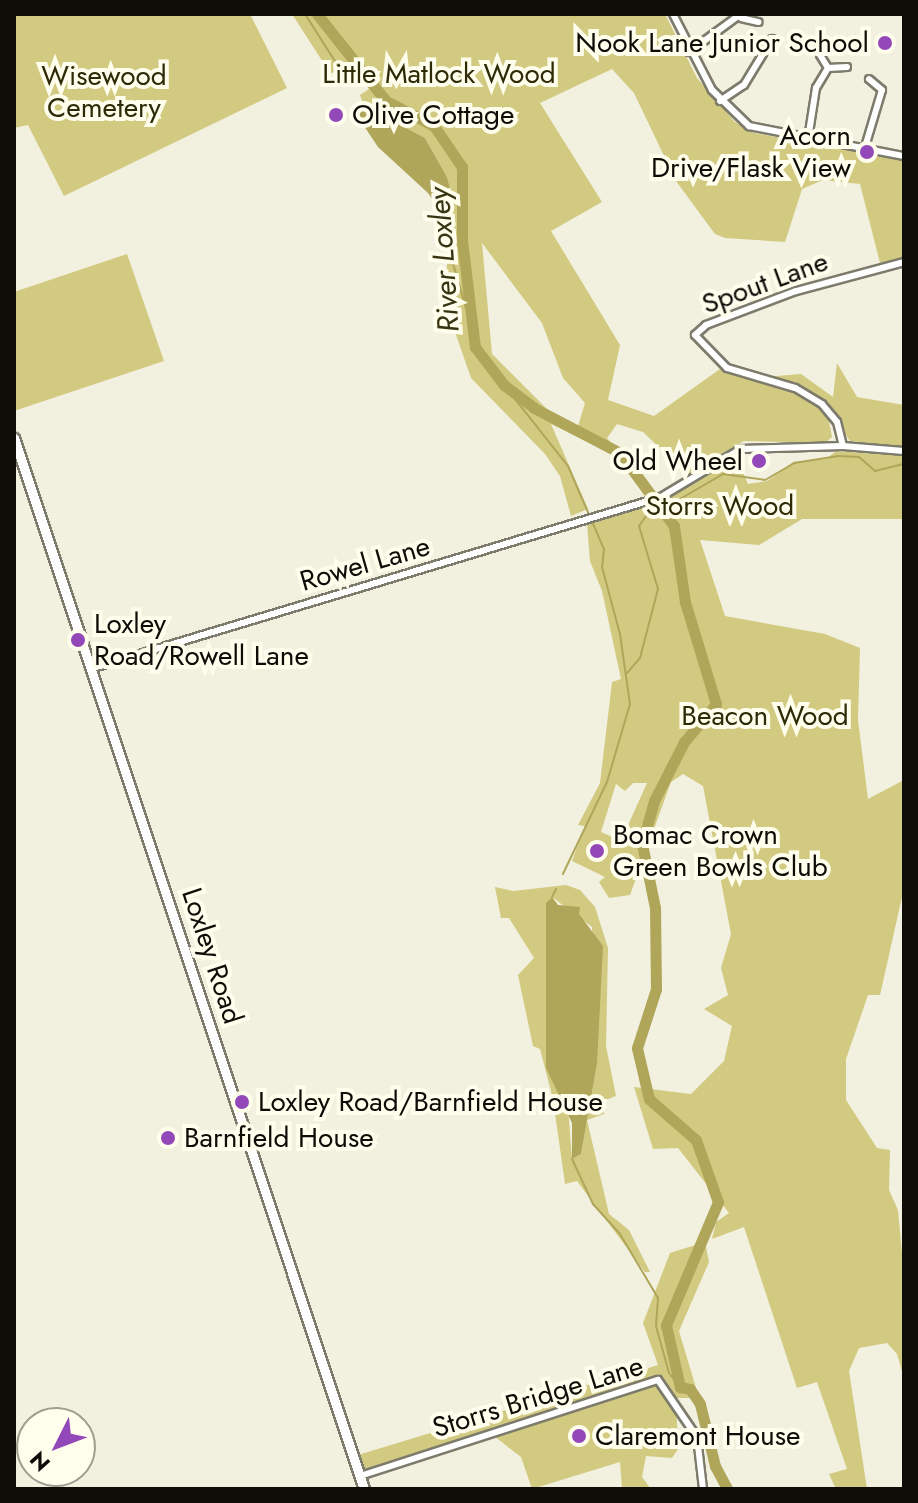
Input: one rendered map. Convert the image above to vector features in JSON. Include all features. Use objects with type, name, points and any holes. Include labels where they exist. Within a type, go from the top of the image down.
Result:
[{"type":"main road","name":"Loxley Road","points":[[14,438],[364,1489]]},
{"type":"street","points":[[673,14],[689,52],[720,101],[749,126],[904,156]]},
{"type":"street","points":[[689,52],[741,16],[759,22]]},
{"type":"street","points":[[720,101],[744,85],[772,39]]},
{"type":"street","points":[[820,55],[828,68]]},
{"type":"street","points":[[828,68],[847,67]]},
{"type":"street","points":[[808,139],[815,94],[828,68]]},
{"type":"street","points":[[865,147],[882,90],[869,79]]},
{"type":"street","name":"Spout Lane","points":[[843,446],[837,422],[822,404],[795,388],[727,368],[695,335],[706,325],[796,291],[904,262]]},
{"type":"street","points":[[843,446],[904,451]]},
{"type":"street","name":"Rowel Lane","points":[[93,668],[661,497],[741,449],[843,446]]},
{"type":"street","name":"Storrs Bridge Lane","points":[[360,1476],[658,1380],[697,1437],[703,1489]]},
{"type":"green space","name":"Wisewood Cemetery","points":[[14,14],[250,14],[287,88],[64,196],[28,125],[14,128]]},
{"type":"green space","name":"Little Matlock Wood","points":[[292,14],[665,14],[697,78],[735,122],[754,133],[904,160],[904,258],[880,263],[860,184],[823,180],[802,189],[785,242],[725,238],[715,234],[676,181],[634,93],[612,69],[540,103],[602,202],[551,231],[620,345],[608,400],[654,416],[720,369],[804,396],[828,416],[832,437],[825,443],[744,441],[688,475],[643,432],[617,424],[607,438],[655,491],[644,495],[616,456],[551,424],[588,509],[571,516],[560,476],[545,454],[471,378],[454,329],[446,279],[452,196],[447,177],[425,138],[364,106],[360,95],[369,89],[356,69],[330,73]],"holes":[[[482,243],[542,323],[563,378],[585,403],[578,426],[547,409],[492,354]]]},
{"type":"green space","points":[[127,254],[164,361],[14,411],[14,292]]},
{"type":"green space","points":[[837,363],[857,397],[904,405],[904,447],[850,441],[823,402],[806,389],[765,377],[801,374],[833,397]]},
{"type":"green space","name":"Beacon Wood","points":[[836,451],[904,456],[904,519],[802,519],[759,545],[700,540],[725,616],[825,634],[860,648],[858,720],[868,799],[904,780],[904,888],[880,995],[868,995],[846,1059],[846,1100],[877,1148],[890,1150],[889,1190],[898,1210],[903,1264],[904,1378],[897,1354],[887,1343],[859,1348],[849,1371],[867,1489],[836,1489],[829,1474],[847,1469],[817,1382],[797,1388],[744,1227],[712,1239],[716,1222],[729,1213],[678,1148],[653,1149],[634,1087],[691,1094],[724,1061],[732,1026],[704,1009],[728,995],[721,968],[731,934],[703,786],[683,774],[671,782],[630,895],[609,898],[599,882],[605,877],[572,861],[585,826],[578,825],[600,783],[612,682],[621,679],[602,591],[590,561],[587,524],[618,511],[655,506],[736,456],[748,484],[767,481],[793,462],[826,459]],"holes":[[[633,783],[647,783],[621,841],[601,832],[616,784],[625,791]]]},
{"type":"green space","points":[[566,885],[580,890],[595,907],[608,948],[606,1046],[616,1096],[603,1101],[604,1114],[587,1120],[609,1214],[629,1230],[650,1272],[645,1272],[577,1181],[565,1184],[553,1099],[540,1049],[533,1046],[518,975],[534,958],[509,918],[501,918],[495,887],[513,891]],"holes":[[[552,897],[592,927],[597,1064],[581,1154],[572,1159]]]},
{"type":"green space","points":[[705,1242],[709,1262],[679,1331],[699,1398],[676,1398],[678,1449],[672,1458],[646,1456],[642,1477],[651,1489],[622,1489],[620,1462],[532,1489],[521,1457],[494,1436],[626,1391],[624,1386],[365,1471],[358,1455],[594,1383],[611,1379],[624,1385],[622,1376],[658,1365],[643,1323],[670,1253]]},
{"type":"shaded area","points":[[364,106],[425,138],[447,177],[452,195],[449,223],[428,193],[378,147],[358,117]]},
{"type":"shaded area","points":[[552,897],[558,905],[580,907],[579,914],[603,946],[597,1064],[581,1154],[572,1159],[572,1123],[546,1068],[546,903]]},
{"type":"waterway","points":[[305,14],[342,72]]},
{"type":"waterway","name":"River Loxley","points":[[317,14],[386,101],[434,126],[462,167],[462,240],[475,347],[504,385],[534,408],[620,453],[674,526],[685,602],[716,704],[684,742],[654,801],[642,844],[655,908],[656,989],[637,1048],[649,1099],[696,1140],[718,1202],[666,1325],[680,1387],[690,1389],[700,1404],[715,1466],[727,1489]]},
{"type":"waterway","points":[[449,223],[452,260],[474,335]]},
{"type":"waterway","points":[[504,385],[568,466],[604,549],[602,567],[620,634],[630,704],[607,782],[563,874]]},
{"type":"waterway","points":[[680,499],[723,474],[765,480],[794,463],[838,456],[859,457],[875,471],[904,464]]},
{"type":"waterway","points":[[627,673],[640,658],[658,589],[639,526],[656,502]]},
{"type":"waterway","points":[[552,897],[556,889]]},
{"type":"waterway","points":[[572,1159],[593,1204],[620,1234],[658,1298],[656,1326],[669,1373],[680,1387]]},
{"type":"place","name":"Nook Lane Junior School","points":[[885,43]]},
{"type":"place","name":"Olive Cottage","points":[[336,115]]},
{"type":"place","name":"Acorn Drive/Flask View","points":[[867,152]]},
{"type":"place","name":"Old Wheel","points":[[759,461]]},
{"type":"place","name":"Loxley Road/Rowell Lane","points":[[78,640]]},
{"type":"place","name":"Bomac Crown Green Bowls Club","points":[[597,851]]},
{"type":"place","name":"Loxley Road/Barnfield House","points":[[242,1102]]},
{"type":"place","name":"Barnfield House","points":[[168,1138]]},
{"type":"place","name":"Claremont House","points":[[579,1436]]},
{"type":"park label","name":"Storrs Wood","points":[[720,506]]}]
